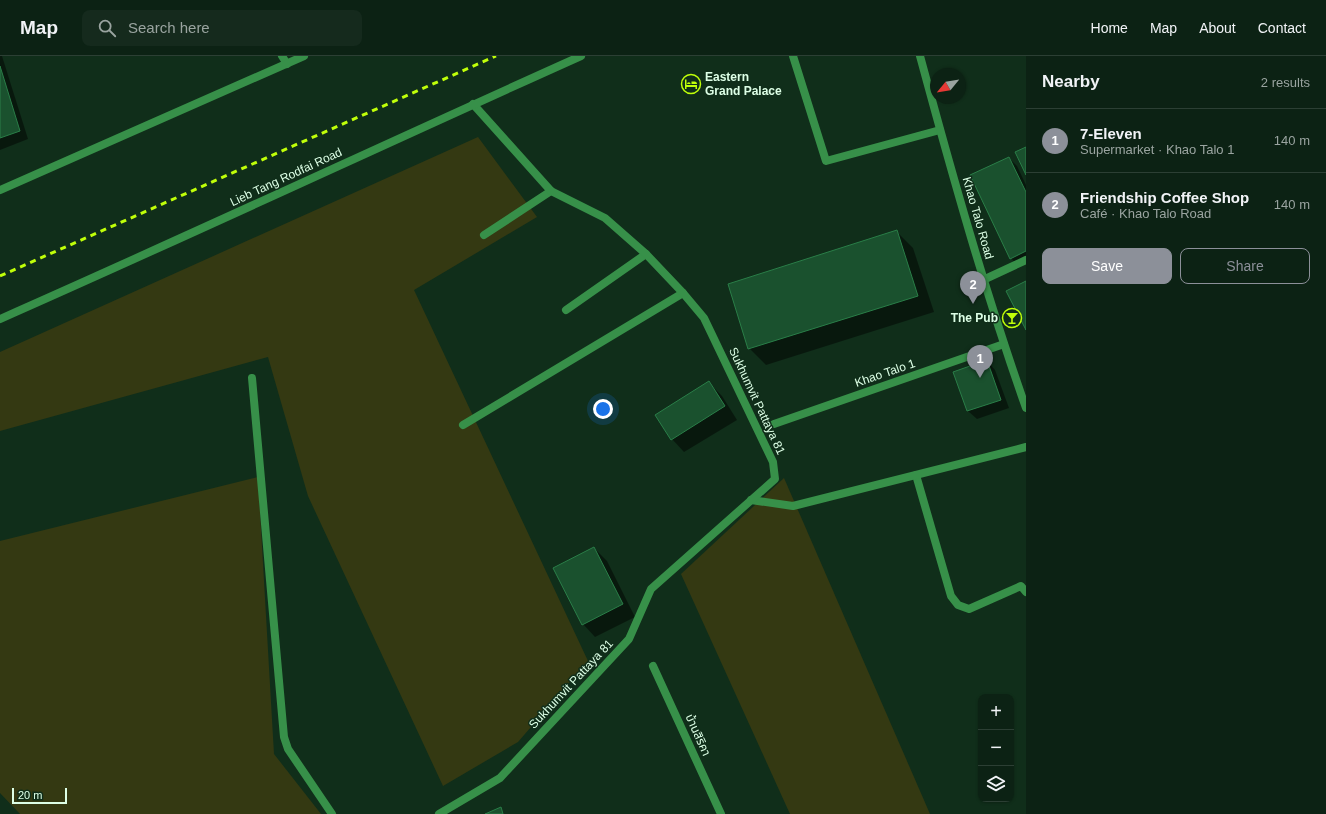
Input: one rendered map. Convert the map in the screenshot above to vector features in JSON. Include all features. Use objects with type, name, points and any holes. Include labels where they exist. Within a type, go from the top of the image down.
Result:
[{"type":"street","points":[[282,56],[287,64]]},
{"type":"street","points":[[0,190],[304,56]]},
{"type":"street","name":"Lieb Tang Rodfai Road","points":[[0,319],[149,254],[473,104],[581,56]]},
{"type":"street","points":[[793,56],[826,161],[940,130]]},
{"type":"street","name":"Khao Talo Road","points":[[920,56],[983,280],[1026,408]]},
{"type":"street","name":"Sukhumvit Pattaya 81","points":[[439,814],[500,778],[630,639],[652,589],[775,479],[773,462],[704,318],[683,293],[646,254],[605,218],[551,191],[473,104]]},
{"type":"street","points":[[484,234],[551,191]]},
{"type":"street","points":[[566,310],[646,254]]},
{"type":"street","points":[[983,280],[1026,260]]},
{"type":"street","points":[[463,425],[683,293]]},
{"type":"street","name":"Khao Talo 1","points":[[774,424],[1004,344]]},
{"type":"street","points":[[252,378],[285,744],[332,814]]},
{"type":"street","points":[[751,500],[793,506],[1026,447]]},
{"type":"street","points":[[916,475],[951,596],[958,605],[969,609],[1021,586],[1026,592]]},
{"type":"street","name":"บ้านสิริคา","points":[[654,666],[721,814]]},
{"type":"green space","points":[[478,137],[537,217],[414,290],[588,661],[518,742],[443,786],[308,496],[268,357],[0,431],[0,352]]},
{"type":"green space","points":[[258,477],[274,754],[321,814],[20,814],[0,793],[0,541]]},
{"type":"green space","points":[[784,478],[930,814],[790,814],[681,574]]},
{"type":"building","points":[[0,66],[20,131],[0,138]]},
{"type":"building","points":[[1026,147],[1026,175],[1015,152]]},
{"type":"building","points":[[1009,157],[1026,192],[1026,251],[1010,259],[970,175]]},
{"type":"building","points":[[897,230],[918,296],[748,349],[728,284]]},
{"type":"building","points":[[1026,281],[1026,330],[1006,291]]},
{"type":"building","points":[[987,360],[1001,400],[967,411],[953,372]]},
{"type":"building","points":[[709,381],[725,406],[671,440],[655,415]]},
{"type":"building","points":[[594,547],[623,604],[582,625],[553,568]]},
{"type":"building","points":[[501,807],[503,814],[485,814]]},
{"type":"railway","points":[[0,276],[496,56]]},
{"type":"place","name":"Eastern Grand Palace","points":[[691,84]]},
{"type":"place","name":"Friendship Coffee Shop","points":[[973,304]]},
{"type":"place","name":"The Pub","points":[[1012,318]]},
{"type":"place","name":"7-Eleven","points":[[980,378]]}]
